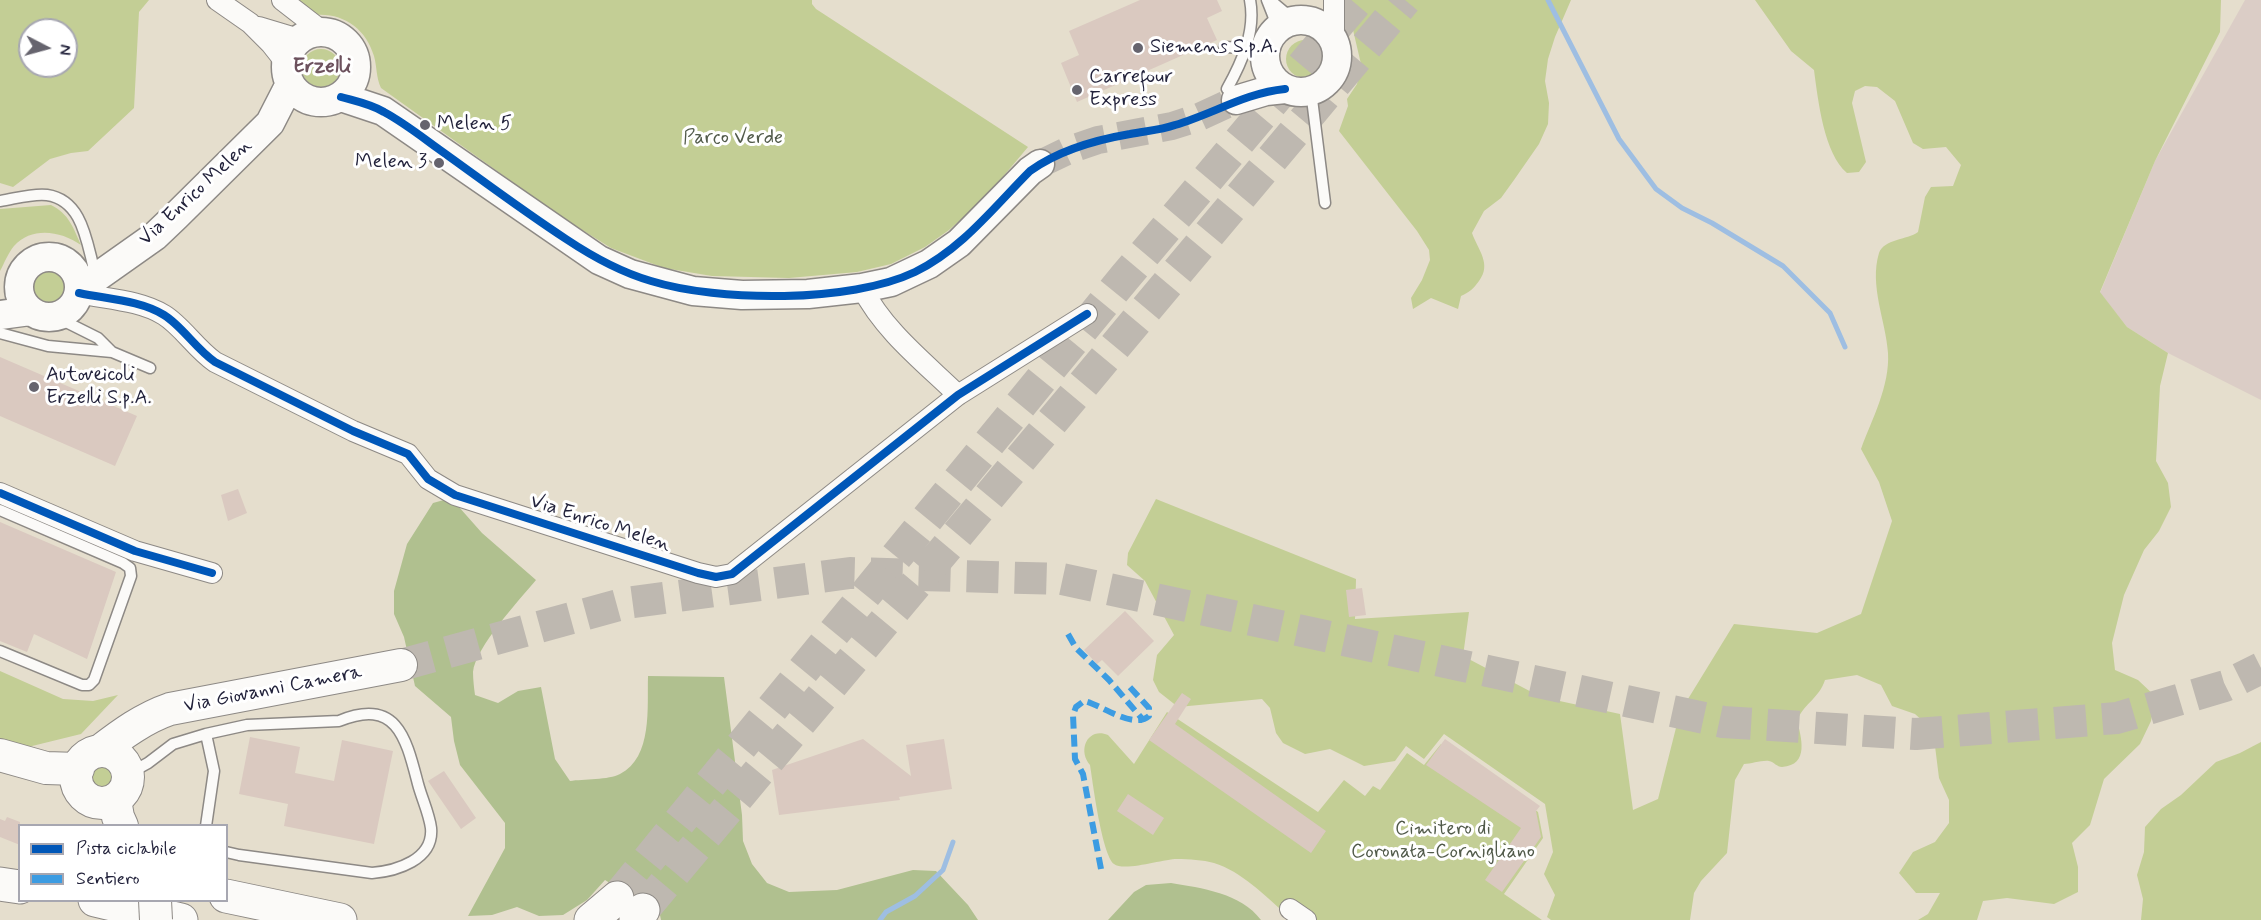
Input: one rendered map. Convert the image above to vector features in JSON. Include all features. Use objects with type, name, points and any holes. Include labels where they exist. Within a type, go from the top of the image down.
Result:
[{"type":"highway","points":[[0,884],[18,886]]},
{"type":"highway","points":[[228,896],[340,920]]},
{"type":"highway","points":[[104,902],[182,920]]},
{"type":"highway","points":[[591,920],[624,912]]},
{"type":"main road","name":"Via Giovanni Camera","points":[[111,780],[146,720],[170,709],[401,665]]},
{"type":"main road","points":[[0,755],[46,768],[111,780]]},
{"type":"main road","points":[[156,902],[156,920]]},
{"type":"street","points":[[217,0],[250,24],[271,44],[299,54],[335,34],[347,42],[354,53],[357,67],[383,111]]},
{"type":"street","points":[[282,0],[299,54],[300,94],[312,101],[326,102],[341,97],[352,84],[357,67]]},
{"type":"street","points":[[1315,19],[1337,57],[1334,72],[1324,84],[1298,90],[1266,90],[1236,100],[1256,80],[1256,56],[1267,46],[1315,19]]},
{"type":"street","points":[[250,24],[280,34],[299,54]]},
{"type":"street","name":"Via Enrico Melen","points":[[270,123],[299,54]]},
{"type":"street","points":[[1256,56],[1273,79],[1298,90]]},
{"type":"street","points":[[341,97],[383,111],[599,260],[630,274],[666,285],[713,293],[808,294],[891,282],[929,264],[958,243],[1030,171],[1040,164]]},
{"type":"street","name":"Via Enrico Melen","points":[[312,101],[270,123],[155,236],[95,264],[79,293],[149,308],[166,316],[202,353],[215,362],[353,431],[408,454],[428,479],[455,495],[698,573],[716,577],[732,573],[958,395],[1087,314]]},
{"type":"street","points":[[43,314],[20,295],[9,292],[34,261],[43,257],[53,257],[95,264]]},
{"type":"street","points":[[0,315],[43,314],[71,308],[79,293],[80,283],[95,264]]},
{"type":"street","points":[[862,288],[876,313],[958,395]]},
{"type":"street","points":[[0,493],[79,535],[212,573]]},
{"type":"lane","points":[[1227,89],[1256,56],[1250,0]]},
{"type":"lane","points":[[1269,0],[1315,19]]},
{"type":"lane","points":[[1269,0],[1315,19]]},
{"type":"lane","points":[[1224,47],[1256,56]]},
{"type":"lane","points":[[1298,90],[1325,203]]},
{"type":"lane","points":[[0,201],[46,195],[65,202],[74,209],[95,264]]},
{"type":"lane","points":[[43,314],[98,338],[112,352]]},
{"type":"lane","points":[[0,333],[48,346],[112,352],[150,368]]},
{"type":"lane","points":[[0,510],[79,535],[130,568],[131,576],[94,680],[89,685],[82,685],[0,651]]},
{"type":"lane","points":[[111,780],[148,763],[173,744],[247,725],[339,721],[371,713],[393,723],[403,736],[410,753],[431,830],[428,843],[418,857],[407,865],[390,871],[372,873],[228,852]]},
{"type":"lane","points":[[206,734],[214,771],[207,824]]},
{"type":"shaded area","points":[[2245,0],[2261,0],[2261,400],[2168,353],[2127,327],[2100,293],[2155,161]]},
{"type":"green space","points":[[0,0],[149,0],[139,12],[134,108],[88,151],[50,159],[13,187],[0,183]]},
{"type":"green space","name":"Parco Verde","points":[[298,0],[812,0],[816,9],[1028,147],[985,198],[949,230],[925,247],[891,264],[857,272],[789,278],[712,276],[664,268],[611,248],[560,216],[381,88],[374,56],[359,30],[352,24],[334,16],[314,15]]},
{"type":"green space","points":[[1346,0],[1571,0],[1548,59],[1545,81],[1549,103],[1548,124],[1539,144],[1514,180],[1501,198],[1484,211],[1472,233],[1483,257],[1483,275],[1469,292],[1461,296],[1458,309],[1431,298],[1413,309],[1411,298],[1430,260],[1429,250],[1417,231],[1339,131],[1348,106],[1347,99],[1357,84],[1361,64]]},
{"type":"green space","points":[[1755,0],[2221,0],[2220,32],[2155,161],[2100,292],[2127,327],[2168,353],[2160,386],[2156,461],[2168,483],[2171,507],[2159,531],[2144,550],[2124,595],[2112,643],[2115,670],[2138,680],[2156,697],[2151,721],[2140,744],[2104,779],[2090,825],[2072,843],[2078,867],[2078,892],[2054,904],[2007,898],[1983,901],[1977,920],[1918,920],[1928,914],[1940,893],[1916,893],[1899,873],[1913,852],[1935,842],[1949,823],[1949,800],[1939,778],[1933,730],[1915,714],[1892,706],[1881,685],[1857,675],[1825,680],[1800,714],[1797,720],[1802,749],[1797,761],[1782,767],[1769,761],[1744,764],[1735,780],[1727,853],[1701,881],[1694,893],[1690,920],[1551,920],[1547,917],[1555,895],[1544,874],[1553,852],[1545,804],[1444,734],[1424,759],[1406,746],[1395,761],[1364,766],[1330,749],[1305,754],[1283,743],[1276,733],[1270,708],[1262,699],[1178,707],[1159,692],[1153,680],[1157,655],[1174,635],[1145,581],[1127,565],[1128,553],[1156,499],[1356,579],[1355,619],[1469,612],[1463,656],[1541,697],[1620,714],[1633,810],[1658,799],[1680,712],[1734,624],[1817,633],[1861,614],[1892,521],[1879,482],[1861,449],[1883,390],[1888,365],[1887,341],[1877,291],[1876,265],[1882,248],[1891,242],[1918,232],[1925,197],[1931,187],[1953,186],[1961,165],[1946,147],[1923,149],[1913,143],[1895,101],[1877,87],[1865,86],[1855,91],[1852,103],[1866,162],[1859,172],[1847,173],[1833,153],[1823,126],[1814,70],[1791,51]]},
{"type":"green space","points":[[1305,40],[1312,41],[1318,46],[1323,52],[1323,66],[1318,72],[1312,77],[1305,78],[1298,77],[1292,72],[1287,66],[1286,59],[1287,52],[1292,46],[1298,41]]},
{"type":"green space","points":[[321,49],[328,50],[334,55],[339,61],[339,75],[334,81],[328,86],[321,87],[314,86],[308,81],[303,75],[302,68],[303,61],[308,55],[314,50]]},
{"type":"green space","points":[[51,205],[66,217],[81,245],[56,234],[29,235],[14,246],[0,271],[0,209]]},
{"type":"green space","points":[[49,269],[56,270],[62,275],[67,281],[67,295],[62,301],[56,306],[49,307],[42,306],[36,301],[31,295],[30,288],[31,281],[36,275],[42,270]]},
{"type":"green space","points":[[451,498],[482,533],[536,580],[499,624],[481,650],[473,672],[475,695],[498,703],[518,691],[541,687],[555,759],[570,781],[615,776],[631,766],[643,744],[646,730],[648,676],[724,677],[742,815],[743,841],[752,864],[767,883],[789,892],[837,890],[913,870],[936,871],[968,905],[978,920],[661,920],[660,915],[605,880],[587,900],[563,915],[539,916],[517,907],[492,915],[468,916],[505,848],[505,823],[460,765],[451,717],[415,686],[404,637],[394,614],[394,591],[407,544],[433,503]]},
{"type":"green space","points":[[0,671],[63,699],[93,701],[118,695],[81,734],[24,748],[0,741]]},
{"type":"green space","name":"Cimitero di Coronata-Cornigliano","points":[[1167,712],[1318,812],[1344,780],[1365,796],[1373,786],[1380,790],[1407,753],[1424,765],[1441,744],[1538,812],[1543,838],[1504,894],[1542,920],[1317,920],[1299,907],[1286,914],[1243,878],[1214,863],[1177,859],[1126,867],[1114,864],[1102,833],[1090,765],[1085,753],[1087,741],[1095,734],[1108,735],[1134,764]]},
{"type":"green space","points":[[2261,742],[2261,920],[2141,920],[2143,899],[2137,875],[2144,852],[2145,827],[2161,809],[2181,795],[2216,762]]},
{"type":"green space","points":[[103,764],[112,768],[116,777],[112,786],[103,790],[94,786],[90,777],[94,768]]},
{"type":"green space","points":[[1171,883],[1220,893],[1243,904],[1261,920],[1108,920],[1134,892],[1146,885]]},
{"type":"building","name":"Siemens S.p.A.","points":[[1140,0],[1217,0],[1222,11],[1207,18],[1217,40],[1077,102],[1061,63],[1079,55],[1069,31]]},
{"type":"building","name":"Autoveicoli Erzelli S.p.A.","points":[[0,357],[137,416],[115,466],[0,416]]},
{"type":"building","points":[[238,489],[247,513],[228,521],[221,495]]},
{"type":"building","points":[[0,522],[116,572],[87,659],[34,634],[27,652],[0,641]]},
{"type":"building","points":[[1362,588],[1366,615],[1349,617],[1346,590]]},
{"type":"building","points":[[1125,611],[1154,641],[1118,676],[1102,660],[1097,664],[1084,650]]},
{"type":"building","points":[[1182,693],[1191,699],[1175,724],[1326,831],[1311,853],[1149,740]]},
{"type":"building","points":[[250,737],[300,747],[295,773],[334,781],[342,740],[393,751],[374,844],[284,826],[288,804],[239,794]]},
{"type":"building","points":[[863,739],[911,776],[906,745],[944,739],[952,789],[899,797],[900,800],[779,815],[772,770]]},
{"type":"building","points":[[1445,739],[1540,806],[1536,811],[1541,837],[1502,892],[1485,880],[1521,828],[1426,765]]},
{"type":"building","points":[[444,771],[476,818],[461,829],[428,781]]},
{"type":"building","points":[[1128,794],[1164,818],[1153,835],[1117,811]]},
{"type":"building","points":[[7,817],[20,822],[18,824],[18,844],[0,837],[0,819],[5,821]]},
{"type":"waterway","points":[[1548,0],[1619,139],[1656,189],[1682,208],[1712,223],[1783,266],[1830,313],[1845,347]]},
{"type":"waterway","points":[[880,920],[886,912],[915,896],[943,870],[953,842]]},
{"type":"tunnel","points":[[617,898],[1125,277],[1358,0]]},
{"type":"tunnel","points":[[643,910],[1405,0]]},
{"type":"tunnel","points":[[1040,164],[1069,150],[1098,140],[1172,126],[1197,118],[1236,100]]},
{"type":"tunnel","points":[[401,665],[626,603],[850,573],[1062,579],[1723,722],[1916,734],[2117,718],[2225,686],[2261,668]]},
{"type":"marked path","points":[[1068,634],[1076,648],[1109,680],[1144,721]]},
{"type":"marked path","points":[[1101,869],[1083,774],[1075,759],[1073,715],[1076,707],[1084,701],[1134,720],[1149,716],[1149,708],[1126,683]]},
{"type":"cycle path","points":[[341,97],[374,107],[398,120],[550,228],[586,252],[618,269],[679,288],[747,296],[784,296],[856,289],[888,282],[915,272],[948,252],[1030,171],[1053,157],[1104,139],[1170,127],[1243,99],[1285,89]]},
{"type":"cycle path","points":[[79,293],[134,303],[155,310],[177,325],[215,362],[353,431],[408,454],[428,479],[455,495],[716,577],[732,574],[958,395],[1087,314]]},
{"type":"cycle path","points":[[0,493],[135,551],[212,573]]},
{"type":"place","name":"Siemens S.p.A.","points":[[1138,48]]},
{"type":"place","name":"Carrefour Express","points":[[1077,90]]},
{"type":"place","name":"Melen 5","points":[[425,125]]},
{"type":"place","name":"Melen 3","points":[[439,163]]},
{"type":"place","name":"Autoveicoli Erzelli S.p.A.","points":[[34,387]]},
{"type":"district","name":"Erzelli","points":[[322,68]]}]
